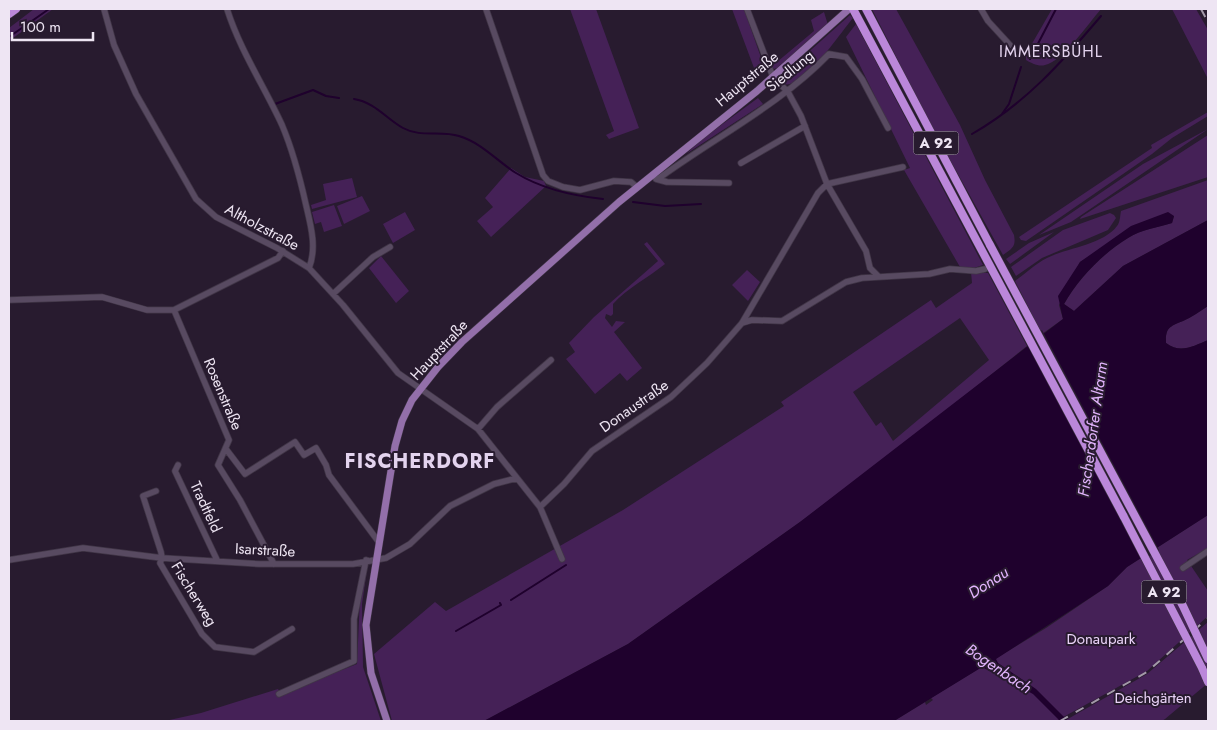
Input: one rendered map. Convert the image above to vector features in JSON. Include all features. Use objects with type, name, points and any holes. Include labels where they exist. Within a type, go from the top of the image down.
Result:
[{"type":"highway","points":[[9,14],[16,9]]},
{"type":"highway","name":"A 92","points":[[851,9],[982,250],[1175,613],[1208,682]]},
{"type":"highway","name":"A 92","points":[[866,9],[1183,606],[1208,659]]},
{"type":"main road","name":"Hauptstraße","points":[[387,721],[371,673],[366,624],[378,541],[402,421],[420,388],[462,342],[637,187],[772,77],[851,9]]},
{"type":"street","name":"Altholzstraße","points":[[104,9],[114,45],[136,94],[196,199],[216,217],[282,251],[309,268],[333,294],[387,361],[420,388]]},
{"type":"street","points":[[227,9],[235,36],[282,126],[293,155],[312,236],[313,259],[309,268]]},
{"type":"street","points":[[486,9],[543,175],[548,180],[563,187],[580,190],[592,189],[614,181],[631,182],[637,187]]},
{"type":"street","points":[[747,9],[772,77],[789,95]]},
{"type":"street","points":[[981,9],[988,22],[1010,45]]},
{"type":"street","name":"Siedlung","points":[[658,179],[724,132],[789,95],[829,54],[846,57],[862,79],[888,128]]},
{"type":"street","name":"Siedlung","points":[[789,95],[806,126],[827,184]]},
{"type":"street","points":[[741,163],[806,126]]},
{"type":"street","points":[[878,276],[870,268],[866,251],[827,184],[903,167]]},
{"type":"street","points":[[650,176],[658,179],[729,183]]},
{"type":"street","name":"Donaustraße","points":[[540,507],[564,484],[592,451],[671,397],[707,363],[742,323],[750,306],[818,193],[827,184]]},
{"type":"street","points":[[333,294],[373,257],[390,247]]},
{"type":"street","points":[[9,300],[60,300],[102,297],[148,310],[174,310],[278,258],[282,251]]},
{"type":"street","points":[[862,278],[870,268]]},
{"type":"street","points":[[742,323],[759,320],[782,321],[846,282],[862,278],[929,274],[950,269],[976,271],[985,269]]},
{"type":"street","points":[[750,306],[754,317],[759,320]]},
{"type":"street","name":"Rosenstraße","points":[[174,310],[229,440],[218,465],[240,500],[274,564]]},
{"type":"street","points":[[478,429],[497,406],[550,360]]},
{"type":"street","points":[[420,388],[478,429],[540,507],[562,559]]},
{"type":"street","points":[[226,449],[245,474],[295,442],[304,455],[316,448],[326,465],[329,475],[378,541]]},
{"type":"street","name":"Tradtfeld","points":[[178,465],[175,472],[217,560]]},
{"type":"street","name":"Isarstraße","points":[[9,560],[83,548],[162,558],[274,564],[335,566],[386,558],[410,544],[450,506],[494,484],[517,478]]},
{"type":"street","points":[[156,490],[143,496],[162,558]]},
{"type":"street","points":[[1183,568],[1208,551]]},
{"type":"street","name":"Fischerweg","points":[[162,558],[160,563],[170,584],[202,634],[214,647],[254,652],[292,629]]},
{"type":"street","points":[[279,694],[354,661],[354,619],[366,560]]},
{"type":"green space","points":[[34,9],[53,9],[9,41],[9,28]]},
{"type":"green space","points":[[570,9],[596,9],[639,128],[609,139],[606,135],[614,131]]},
{"type":"green space","points":[[732,9],[744,9],[765,69],[757,76]]},
{"type":"green space","points":[[872,9],[896,9],[960,125],[985,180],[1014,235],[1015,242],[1013,247],[1003,255],[930,124]]},
{"type":"green space","points":[[1052,9],[1101,9],[1067,50],[1052,62],[1038,65],[1026,60],[1026,54]]},
{"type":"green space","points":[[1172,9],[1196,9],[1208,30],[1208,79]]},
{"type":"green space","points":[[824,12],[828,25],[777,68],[771,67],[814,31],[811,20]]},
{"type":"green space","points":[[850,15],[853,18],[821,59],[801,78],[792,83],[784,84],[781,80],[784,74]]},
{"type":"green space","points":[[856,24],[983,265],[974,268],[960,267],[904,170],[910,168],[846,37]]},
{"type":"green space","points":[[758,98],[763,104],[686,154],[702,139]]},
{"type":"green space","points":[[1208,112],[1208,116],[1172,138],[1152,154],[1026,241],[1021,240],[1019,237],[1152,148],[1151,145]]},
{"type":"green space","points":[[1208,129],[1071,222],[1039,235],[1143,164]]},
{"type":"green space","points":[[1208,135],[1208,177],[1080,219],[1081,217]]},
{"type":"green space","points":[[511,168],[525,177],[544,181],[546,186],[491,237],[477,221],[493,207],[485,198]]},
{"type":"green space","points":[[352,178],[357,197],[312,209],[311,205],[326,200],[323,184]]},
{"type":"green space","points":[[1208,180],[1208,220],[1123,266],[1074,311],[1064,304],[1077,285],[1100,259],[1118,244],[1133,235],[1172,223],[1174,216],[1104,247],[1080,262],[1059,305],[1063,319],[1042,334],[1015,281],[1047,258],[1103,238],[1118,225],[1121,211]]},
{"type":"green space","points":[[362,196],[370,211],[344,224],[337,206]]},
{"type":"green space","points":[[334,205],[342,226],[324,232],[321,222],[315,224],[312,212]]},
{"type":"green space","points":[[405,212],[415,230],[393,243],[383,224]]},
{"type":"green space","points":[[1110,213],[1116,218],[1108,230],[1042,258],[1016,276],[1011,267],[1063,230]]},
{"type":"green space","points":[[1054,232],[1010,264],[1006,259],[1029,243]]},
{"type":"green space","points":[[647,242],[665,264],[618,299],[613,304],[613,314],[611,316],[606,314],[605,318],[612,327],[616,321],[625,322],[614,332],[642,368],[627,381],[620,373],[595,394],[566,359],[575,352],[569,343],[594,317],[658,261],[644,244]]},
{"type":"green space","points":[[381,256],[409,291],[396,303],[369,268]]},
{"type":"green space","points":[[747,270],[760,282],[748,301],[732,285]]},
{"type":"green space","points":[[971,272],[988,273],[1027,346],[899,448],[800,522],[628,644],[484,721],[392,721],[374,654],[435,602],[446,611],[623,510],[784,406],[781,402],[931,300],[936,308],[972,283]],"holes":[[[960,318],[989,360],[893,441],[881,422],[876,426],[853,392]]]},
{"type":"green space","points":[[1208,306],[1208,340],[1187,348],[1176,348],[1166,343],[1170,328]]},
{"type":"green space","name":"Donaupark","points":[[1208,515],[1208,548],[1187,560],[1208,591],[1208,616],[1147,671],[1056,721],[894,721],[925,702],[926,705],[933,700],[931,698],[1046,628],[1108,586],[1127,567]]},
{"type":"green space","points":[[367,569],[362,604],[363,667],[381,721],[165,721],[201,713],[278,689],[281,694],[357,664],[360,598]]},
{"type":"green space","name":"Deichgärten","points":[[1208,622],[1208,683],[1165,719],[1162,721],[1066,720],[1147,674]]},
{"type":"water","points":[[1168,212],[1174,216],[1172,223],[1138,233],[1119,244],[1100,259],[1084,276],[1064,304],[1074,311],[1123,266],[1208,220],[1208,306],[1190,318],[1172,326],[1168,330],[1166,343],[1176,348],[1187,348],[1208,340],[1208,515],[1127,567],[1108,586],[996,659],[998,663],[1036,689],[1068,721],[1060,721],[1033,694],[982,667],[894,721],[484,721],[628,644],[800,522],[1063,319],[1058,296],[1080,262],[1131,226]]},
{"type":"pier","points":[[1042,330],[1159,550],[1142,561],[1026,343]]},
{"type":"waterway","points":[[9,37],[49,9]]},
{"type":"waterway","points":[[1030,59],[1056,9]]},
{"type":"waterway","points":[[972,134],[1009,109],[1042,81],[1101,16]]},
{"type":"waterway","points":[[1002,114],[1009,104],[1021,67]]},
{"type":"waterway","points":[[275,104],[313,90],[326,96],[339,98]]},
{"type":"waterway","points":[[354,99],[368,104],[410,131],[452,134],[467,139],[526,179],[570,194],[603,199]]},
{"type":"waterway","points":[[633,202],[665,206],[701,204]]},
{"type":"waterway","points":[[511,600],[566,565]]},
{"type":"waterway","points":[[456,631],[501,605],[500,603]]},
{"type":"railway","points":[[1201,9],[1208,22]]},
{"type":"railway","points":[[1060,721],[1147,672],[1208,618]]},
{"type":"district","name":"IMMERSBÜHL","points":[[1051,51]]},
{"type":"district","name":"FISCHERDORF","points":[[420,461]]},
{"type":"water label","name":"Fischerdorfer Altarm","points":[[1092,429]]},
{"type":"water label","name":"Donau","points":[[988,582]]},
{"type":"water label","name":"Bogenbach","points":[[999,668]]}]
